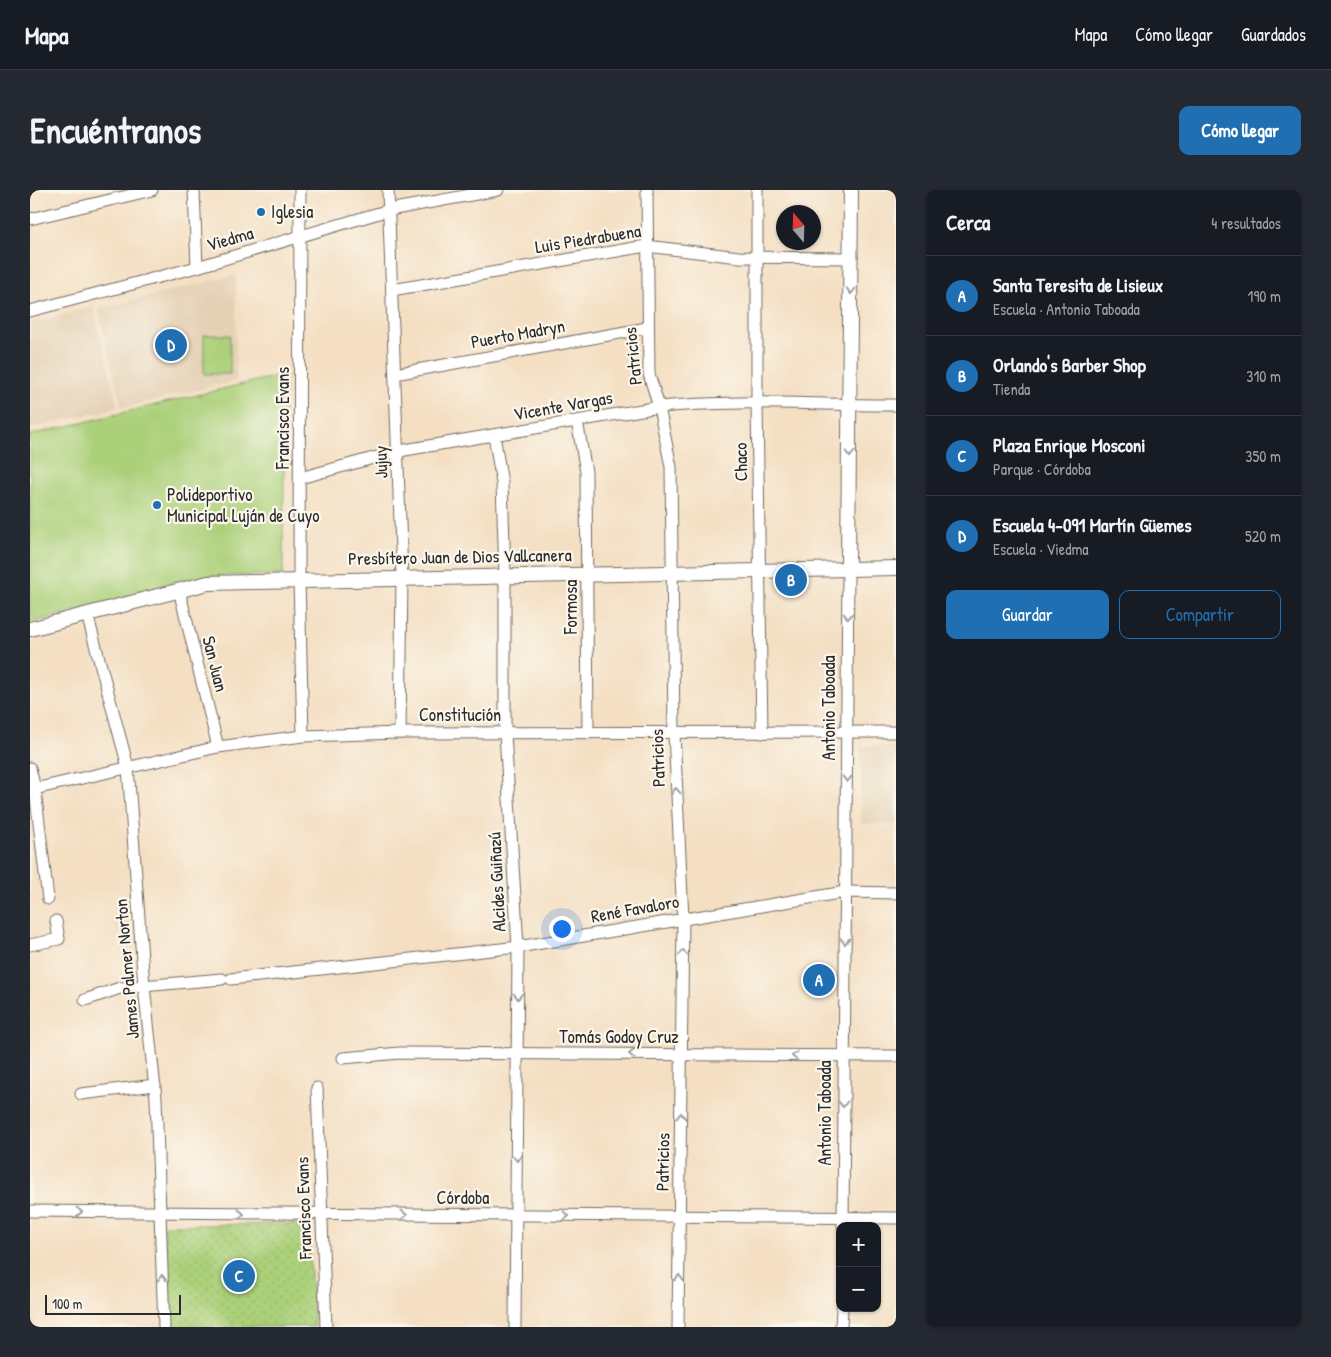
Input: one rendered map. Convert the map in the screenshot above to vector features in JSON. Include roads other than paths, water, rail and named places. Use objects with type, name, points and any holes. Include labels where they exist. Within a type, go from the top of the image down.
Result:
[{"type":"street","points":[[30,219],[152,190]]},
{"type":"street","points":[[194,190],[197,267]]},
{"type":"street","name":"Francisco Evans","points":[[300,190],[299,580],[303,736]]},
{"type":"street","name":"Jujuy","points":[[388,190],[399,452],[402,577],[400,732]]},
{"type":"street","name":"Viedma","points":[[30,311],[197,267],[300,238],[389,210],[498,190]]},
{"type":"street","name":"Patricios","points":[[647,190],[646,246],[649,374],[659,407],[671,467],[674,733],[683,918],[678,1327]]},
{"type":"street","name":"Chaco","points":[[757,190],[757,404],[762,733]]},
{"type":"street","name":"Antonio Taboada","points":[[843,1222],[843,1056],[852,258],[851,190]]},
{"type":"street","name":"Luis Piedrabuena","points":[[392,290],[646,246],[739,257],[852,258]]},
{"type":"street","name":"Puerto Madryn","points":[[395,374],[647,328]]},
{"type":"street","name":"Vicente Vargas","points":[[300,478],[399,452],[659,407],[685,404],[896,405]]},
{"type":"street","name":"Formosa","points":[[577,421],[586,472],[588,733]]},
{"type":"street","name":"Alcides Guiñazú","points":[[494,435],[502,483],[505,575],[505,733],[518,947],[519,1053],[514,1327]]},
{"type":"street","name":"Presbítero Juan de Dios Vallcanera","points":[[30,629],[208,583],[402,577],[896,568]]},
{"type":"street","name":"San Juan","points":[[179,590],[218,747]]},
{"type":"street","name":"James Palmer Norton","points":[[87,614],[128,767],[144,986],[155,1085],[164,1327]]},
{"type":"street","name":"Constitución","points":[[32,789],[218,747],[303,736],[400,732],[896,732]]},
{"type":"street","points":[[30,768],[48,899]]},
{"type":"street","name":"René Favaloro","points":[[85,1000],[106,992],[144,986],[227,979],[518,947],[845,892],[896,893]]},
{"type":"street","points":[[30,945],[59,939],[56,921]]},
{"type":"street","name":"Tomás Godoy Cruz","points":[[343,1058],[400,1053],[896,1056]]},
{"type":"street","points":[[81,1094],[155,1085]]},
{"type":"street","name":"Francisco Evans","points":[[317,1088],[326,1327]]},
{"type":"street","name":"Córdoba","points":[[30,1212],[680,1217],[843,1222],[896,1218]]},
{"type":"street","points":[[842,1312],[842,1327]]},
{"type":"place","name":"Iglesia","points":[[261,212]]},
{"type":"place","name":"Escuela 4-091 Martín Güemes","points":[[171,345]]},
{"type":"place","name":"Polideportivo Municipal Luján de Cuyo","points":[[157,505]]},
{"type":"place","name":"Orlando's Barber Shop","points":[[791,580]]},
{"type":"place","name":"Santa Teresita de Lisieux","points":[[819,980]]},
{"type":"place","name":"Plaza Enrique Mosconi","points":[[239,1276]]}]
